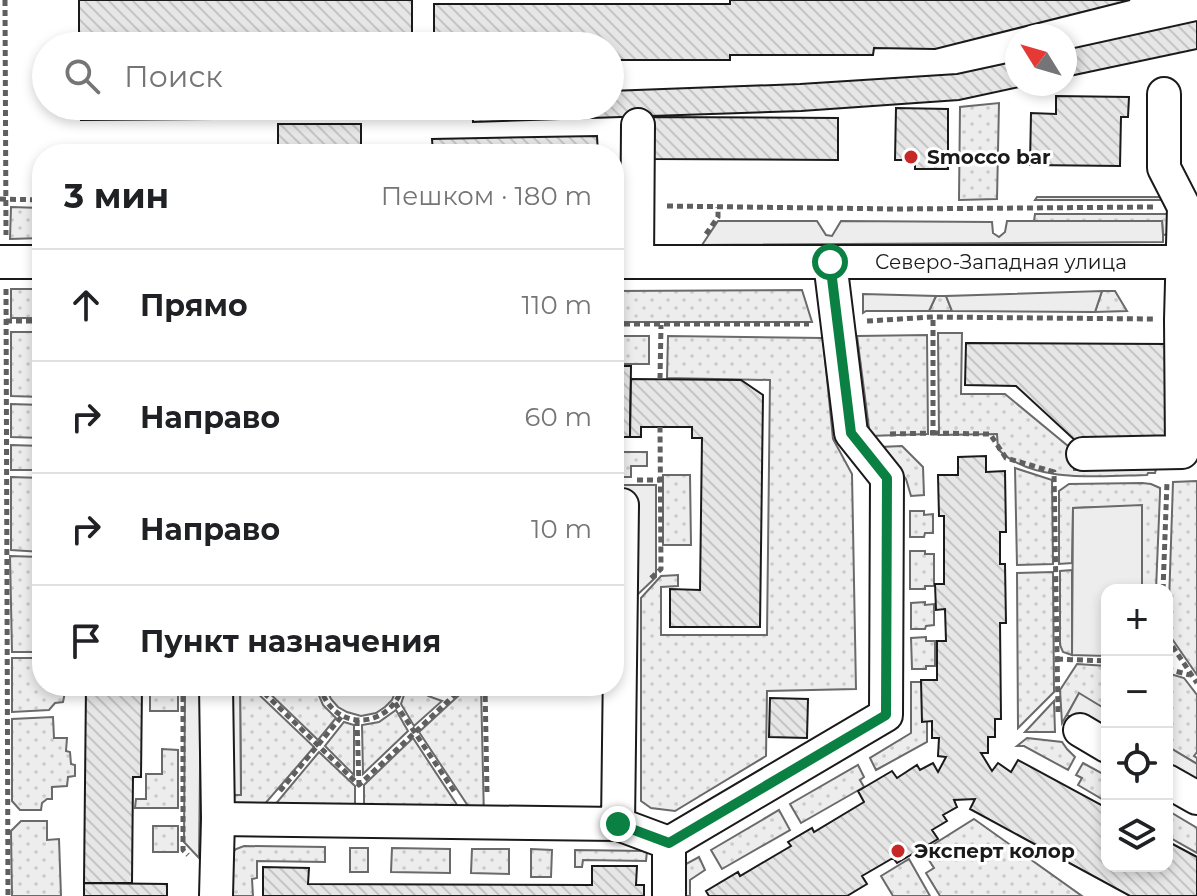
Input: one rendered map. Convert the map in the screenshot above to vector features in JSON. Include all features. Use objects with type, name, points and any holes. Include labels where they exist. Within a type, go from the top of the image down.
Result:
[{"type":"street","points":[[1072,464],[1182,452],[1181,320],[1189,262],[1184,207],[1164,168],[1164,94]]},
{"type":"street","points":[[626,262],[638,206],[638,125]]},
{"type":"street","points":[[3,262],[32,262]]},
{"type":"street","name":"Северо-Западная улица","points":[[626,262],[1189,262]]},
{"type":"street","points":[[669,843],[886,715],[887,478],[851,433],[830,262]]},
{"type":"street","points":[[216,696],[216,896]]},
{"type":"street","points":[[618,824],[620,696]]},
{"type":"street","points":[[1173,784],[1197,798]]},
{"type":"street","points":[[218,819],[618,824],[669,843]]},
{"type":"street","points":[[669,843],[669,896]]},
{"type":"path","points":[[5,0],[3,262],[6,321],[8,896]]},
{"type":"path","points":[[3,200],[32,200]]},
{"type":"path","points":[[638,206],[896,209],[1184,207]]},
{"type":"path","points":[[624,324],[838,323],[933,317],[1181,320]]},
{"type":"path","points":[[6,321],[32,321]]},
{"type":"path","points":[[660,379],[661,325]]},
{"type":"path","points":[[933,433],[990,434],[1006,458],[1054,472],[1072,464]]},
{"type":"path","points":[[1054,472],[1057,659],[1082,732]]},
{"type":"path","points":[[1163,584],[1168,474]]},
{"type":"path","points":[[1173,647],[1197,683]]},
{"type":"path","points":[[1057,659],[1101,661]]},
{"type":"path","points":[[1173,670],[1191,675]]},
{"type":"path","points":[[267,696],[359,785]]},
{"type":"path","points":[[324,696],[327,704],[342,716],[357,720],[379,716],[395,703],[398,696]]},
{"type":"path","points":[[359,785],[453,696]]},
{"type":"path","points":[[481,822],[485,696]]},
{"type":"path","points":[[395,703],[481,822]]},
{"type":"path","points":[[256,820],[342,716]]},
{"type":"path","points":[[357,720],[359,822]]},
{"type":"shaded area","points":[[999,103],[997,199],[959,200],[960,107]]},
{"type":"shaded area","points":[[1037,197],[1160,197],[1165,200],[1035,200]]},
{"type":"shaded area","points":[[11,207],[32,208],[32,238],[10,239]]},
{"type":"shaded area","points":[[1035,214],[1170,214],[1170,234],[1163,235],[1162,221],[1034,221]]},
{"type":"shaded area","points":[[718,221],[817,221],[826,235],[832,236],[841,221],[992,222],[993,233],[999,237],[1005,232],[1007,221],[1162,221],[1163,242],[702,245]]},
{"type":"shaded area","points":[[11,289],[32,289],[32,318],[11,318]]},
{"type":"shaded area","points":[[802,290],[812,322],[624,322],[624,291]]},
{"type":"shaded area","points":[[1102,291],[1115,291],[1127,311],[1095,312]]},
{"type":"shaded area","points":[[1102,291],[1095,312],[952,311],[946,296]]},
{"type":"shaded area","points":[[863,294],[936,296],[929,311],[863,313]]},
{"type":"shaded area","points":[[936,296],[946,296],[952,311],[929,311]]},
{"type":"shaded area","points":[[11,332],[32,332],[32,397],[11,396]]},
{"type":"shaded area","points":[[938,333],[962,333],[961,394],[1005,394],[1074,451],[1074,470],[1156,469],[1155,473],[1068,476],[1048,473],[1012,460],[998,449],[997,434],[939,435]]},
{"type":"shaded area","points":[[927,335],[928,434],[870,436],[857,336]]},
{"type":"shaded area","points":[[624,336],[649,336],[649,364],[624,364]]},
{"type":"shaded area","points":[[668,336],[823,338],[833,439],[852,474],[856,689],[767,691],[766,756],[675,811],[651,808],[641,801],[641,598],[661,576],[678,575],[678,586],[661,587],[661,635],[767,635],[770,380],[667,378]]},
{"type":"shaded area","points":[[11,404],[32,405],[32,438],[11,437]]},
{"type":"shaded area","points":[[11,445],[32,446],[32,470],[11,470]]},
{"type":"shaded area","points":[[902,446],[923,467],[924,495],[911,496],[906,479],[880,447]]},
{"type":"shaded area","points":[[624,452],[647,452],[647,466],[631,466],[631,477],[624,477]]},
{"type":"shaded area","points":[[1015,468],[1052,480],[1053,564],[1017,565]]},
{"type":"shaded area","points":[[663,475],[690,475],[691,545],[663,545]]},
{"type":"shaded area","points":[[11,477],[32,478],[32,551],[11,550]]},
{"type":"shaded area","points":[[1197,481],[1197,675],[1173,640],[1173,584],[1170,584],[1173,482]]},
{"type":"shaded area","points":[[1142,483],[1160,488],[1156,584],[1142,584],[1142,506],[1073,508],[1072,563],[1059,564],[1059,491],[1069,484]]},
{"type":"shaded area","points":[[624,485],[656,485],[656,577],[635,597],[624,546]]},
{"type":"shaded area","points":[[1142,505],[1142,584],[1101,584],[1101,656],[1072,655],[1073,508]]},
{"type":"shaded area","points":[[910,511],[933,514],[933,533],[910,537]]},
{"type":"shaded area","points":[[910,551],[934,554],[934,586],[910,589]]},
{"type":"shaded area","points":[[10,556],[32,557],[32,652],[12,652]]},
{"type":"shaded area","points":[[1072,570],[1072,655],[1063,652],[1060,645],[1060,571]]},
{"type":"shaded area","points":[[1053,572],[1054,692],[1018,728],[1017,573]]},
{"type":"shaded area","points":[[925,602],[925,605],[934,604],[934,625],[911,629],[911,603]]},
{"type":"shaded area","points":[[926,637],[926,641],[935,641],[935,666],[912,669],[911,638]]},
{"type":"shaded area","points":[[12,658],[32,658],[32,696],[64,696],[63,702],[55,703],[49,710],[12,712]]},
{"type":"shaded area","points":[[1077,664],[1101,666],[1101,707],[1079,694],[1062,723],[1060,690]]},
{"type":"shaded area","points":[[1173,675],[1184,678],[1197,695],[1197,752],[1194,756],[1197,764],[1173,750]]},
{"type":"shaded area","points":[[911,682],[927,682],[927,742],[876,770],[870,758],[911,733]]},
{"type":"shaded area","points":[[1079,693],[1101,706],[1101,735],[1067,715]]},
{"type":"shaded area","points":[[150,696],[178,696],[178,711],[150,711]]},
{"type":"shaded area","points":[[185,696],[201,696],[199,858],[184,842]]},
{"type":"shaded area","points":[[222,696],[240,696],[241,795],[222,795]]},
{"type":"shaded area","points":[[240,696],[260,696],[314,747],[257,813],[240,812],[222,795],[241,794]]},
{"type":"shaded area","points":[[272,696],[319,696],[323,705],[336,718],[318,740]]},
{"type":"shaded area","points":[[330,696],[394,696],[376,713],[361,716],[338,707]]},
{"type":"shaded area","points":[[404,696],[428,696],[442,701],[414,726],[401,704]]},
{"type":"shaded area","points":[[458,696],[481,696],[484,818],[476,818],[419,732]]},
{"type":"shaded area","points":[[1054,701],[1055,732],[1025,732]]},
{"type":"shaded area","points":[[396,710],[408,731],[363,774],[362,725],[379,722]]},
{"type":"shaded area","points":[[53,717],[54,738],[67,738],[66,751],[70,752],[71,764],[75,765],[75,776],[68,777],[67,786],[52,787],[52,799],[42,803],[41,810],[20,810],[12,801],[12,719]]},
{"type":"shaded area","points":[[344,722],[354,725],[354,775],[325,746]]},
{"type":"shaded area","points":[[413,738],[465,817],[364,815],[364,785]]},
{"type":"shaded area","points":[[1027,738],[1062,742],[1075,757],[1068,770],[1024,746],[1017,746]]},
{"type":"shaded area","points":[[162,749],[178,750],[178,808],[135,808],[136,799],[146,799],[146,774],[162,774]]},
{"type":"shaded area","points":[[1173,750],[1197,764],[1197,791],[1173,777]]},
{"type":"shaded area","points":[[319,752],[355,786],[355,815],[268,813]]},
{"type":"shaded area","points":[[1083,763],[1101,773],[1101,798],[1078,785],[1082,778],[1076,775]]},
{"type":"shaded area","points":[[858,765],[864,777],[860,780],[864,787],[801,823],[790,804]]},
{"type":"shaded area","points":[[779,810],[790,830],[722,869],[711,850]]},
{"type":"shaded area","points":[[1173,814],[1197,828],[1197,853],[1173,839]]},
{"type":"shaded area","points":[[974,819],[1082,896],[940,896],[926,873],[934,868],[923,851]]},
{"type":"shaded area","points":[[21,821],[47,821],[47,840],[59,839],[61,896],[12,896],[11,831]]},
{"type":"shaded area","points":[[153,826],[178,826],[178,852],[153,852]]},
{"type":"shaded area","points":[[244,846],[325,847],[325,862],[257,861],[257,878],[252,879],[253,896],[228,896],[231,854]]},
{"type":"shaded area","points":[[350,848],[368,848],[368,872],[350,872]]},
{"type":"shaded area","points":[[392,848],[450,849],[450,873],[391,872]]},
{"type":"shaded area","points":[[472,849],[509,849],[509,874],[471,873]]},
{"type":"shaded area","points":[[531,849],[552,850],[551,877],[531,877]]},
{"type":"shaded area","points":[[575,850],[647,851],[646,861],[583,860],[582,867],[575,867]]},
{"type":"shaded area","points":[[699,857],[705,870],[690,880],[690,896],[685,896],[684,865]]},
{"type":"shaded area","points":[[909,859],[930,896],[893,896],[881,876]]},
{"type":"building","points":[[79,0],[412,0],[412,32],[79,32]]},
{"type":"building","points":[[1130,0],[1034,24],[1005,24],[1005,31],[935,49],[874,48],[873,55],[730,55],[730,60],[624,60],[624,32],[434,32],[434,4]]},
{"type":"building","points":[[1197,21],[1197,49],[1077,74],[1077,47]]},
{"type":"building","points":[[1005,64],[1005,90],[959,100],[801,111],[624,117],[624,90],[957,74]]},
{"type":"building","points":[[1056,96],[1129,97],[1128,117],[1121,117],[1120,166],[1030,165],[1031,113],[1056,114]]},
{"type":"building","points":[[896,108],[948,109],[948,169],[915,169],[915,160],[895,160]]},
{"type":"building","points":[[652,117],[838,118],[838,160],[652,159]]},
{"type":"building","points":[[473,120],[533,120],[473,122]]},
{"type":"building","points":[[278,124],[361,124],[361,144],[278,144]]},
{"type":"building","points":[[597,136],[597,144],[432,144],[432,139]]},
{"type":"building","points":[[966,343],[1168,344],[1168,444],[1079,444],[1016,386],[965,385]]},
{"type":"building","points":[[624,366],[631,366],[630,437],[624,437]]},
{"type":"building","points":[[631,379],[741,380],[763,395],[760,627],[670,627],[670,589],[700,590],[702,438],[692,438],[692,427],[641,427],[641,437],[630,437]]},
{"type":"building","points":[[986,456],[986,472],[1005,471],[1006,532],[1000,532],[1000,564],[1005,564],[1006,623],[1000,623],[1001,719],[995,719],[995,737],[988,737],[988,753],[981,753],[992,771],[998,763],[1011,772],[1018,760],[1101,805],[1101,872],[1173,872],[1173,844],[1197,857],[1197,896],[1130,896],[970,809],[975,799],[954,800],[957,807],[943,815],[947,821],[932,830],[938,839],[897,863],[893,858],[862,876],[867,884],[847,896],[709,896],[706,891],[738,872],[740,876],[791,846],[788,842],[812,828],[814,832],[864,802],[858,791],[892,771],[897,778],[917,765],[920,770],[933,763],[938,772],[946,757],[938,756],[939,738],[932,738],[932,721],[922,722],[921,680],[937,680],[937,641],[946,641],[945,609],[936,610],[935,584],[944,584],[944,516],[939,516],[938,475],[958,475],[958,457]]},
{"type":"building","points":[[86,696],[142,696],[141,777],[133,777],[132,883],[84,883]]},
{"type":"building","points":[[770,698],[808,699],[807,738],[769,737]]},
{"type":"building","points":[[592,866],[637,866],[636,885],[644,885],[644,896],[263,896],[263,867],[309,868],[308,884],[592,885]]},
{"type":"building","points":[[84,883],[167,884],[167,896],[84,896]]},
{"type":"place","name":"Smocco bar","points":[[911,157]]},
{"type":"place","name":"Эксперт колор","points":[[898,851]]},
{"type":"route","points":[[618,824],[669,843],[886,715],[887,478],[851,433],[830,262]]}]
